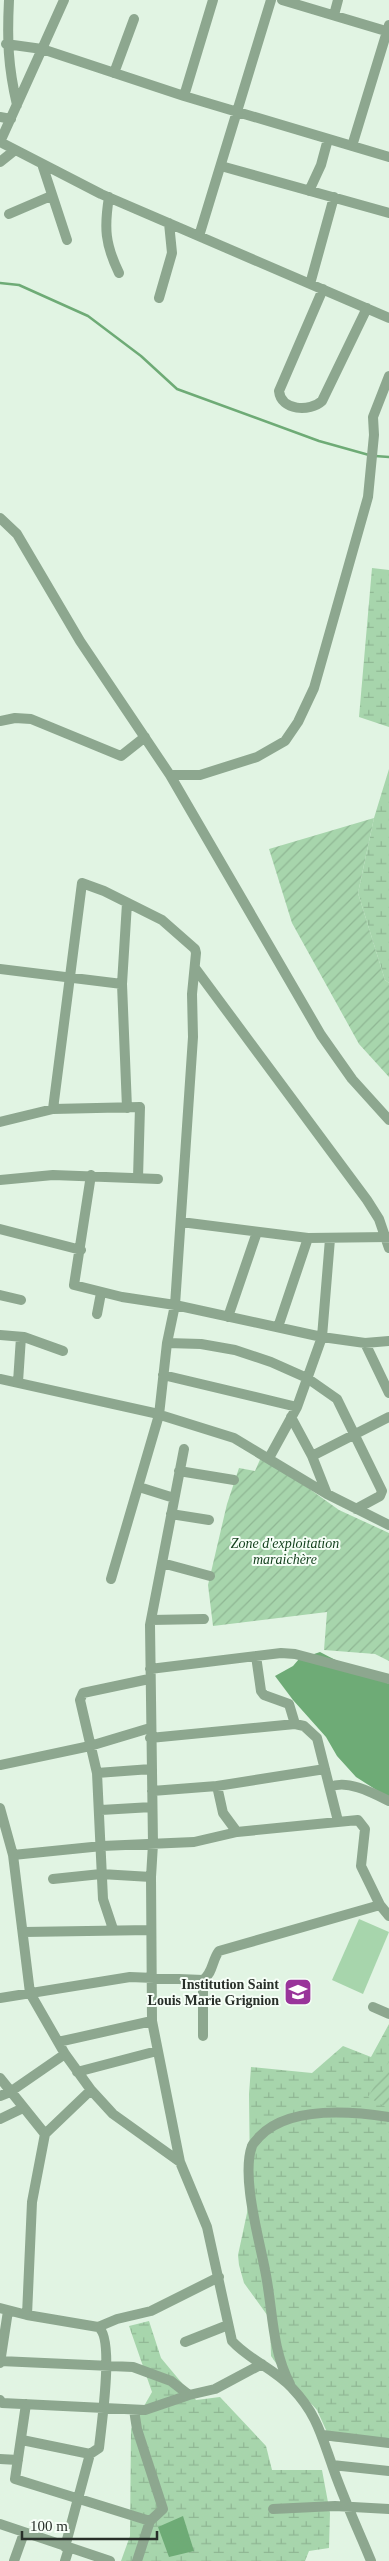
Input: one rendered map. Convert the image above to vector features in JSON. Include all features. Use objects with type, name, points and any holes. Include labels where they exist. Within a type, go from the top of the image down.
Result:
[{"type":"street","points":[[9,0],[4,41],[17,104]]},
{"type":"street","points":[[64,0],[0,142],[109,197],[389,318]]},
{"type":"street","points":[[184,96],[213,0]]},
{"type":"street","points":[[199,236],[271,0]]},
{"type":"street","points":[[282,0],[388,29],[352,146]]},
{"type":"street","points":[[334,15],[338,0]]},
{"type":"street","points":[[114,72],[134,19]]},
{"type":"street","points":[[4,41],[42,49],[184,96],[389,157]]},
{"type":"street","points":[[0,117],[11,119]]},
{"type":"street","points":[[309,190],[321,166],[328,138]]},
{"type":"street","points":[[0,162],[15,150]]},
{"type":"street","points":[[42,164],[67,240]]},
{"type":"street","points":[[220,166],[389,212]]},
{"type":"street","points":[[10,214],[51,196]]},
{"type":"street","points":[[109,197],[105,222],[106,243],[119,273]]},
{"type":"street","points":[[310,284],[334,197]]},
{"type":"street","points":[[159,298],[172,253],[169,223]]},
{"type":"street","points":[[323,289],[279,391],[281,400],[285,403],[298,408],[312,407],[322,401],[367,308]]},
{"type":"street","points":[[170,775],[200,775],[257,757],[284,741],[298,722],[314,688],[368,497],[374,435],[373,417],[389,376]]},
{"type":"street","points":[[0,518],[17,534],[80,641],[170,775],[321,1035],[352,1079],[389,1120]]},
{"type":"street","points":[[0,721],[15,718],[32,719],[121,756],[145,738]]},
{"type":"street","points":[[53,1109],[82,883],[162,920],[194,949],[195,968],[192,994],[193,1037],[175,1305],[163,1375],[159,1415],[111,1579]]},
{"type":"street","points":[[126,1108],[122,984],[127,903]]},
{"type":"street","points":[[195,968],[367,1200],[388,1237],[389,1248]]},
{"type":"street","points":[[0,969],[122,984]]},
{"type":"street","points":[[0,1122],[53,1109],[140,1108],[138,1178]]},
{"type":"street","points":[[91,1175],[74,1284],[101,1293],[175,1305],[322,1337],[365,1343],[389,1341]]},
{"type":"street","points":[[0,1180],[33,1176],[91,1175],[158,1179]]},
{"type":"street","points":[[181,1222],[308,1238],[388,1237]]},
{"type":"street","points":[[0,1228],[80,1250]]},
{"type":"street","points":[[228,1317],[257,1232]]},
{"type":"street","points":[[278,1327],[308,1238]]},
{"type":"street","points":[[269,1458],[297,1407],[322,1337],[330,1239]]},
{"type":"street","points":[[97,1314],[101,1293]]},
{"type":"street","points":[[0,1295],[21,1300]]},
{"type":"street","points":[[0,1335],[21,1336],[63,1351]]},
{"type":"street","points":[[18,1382],[21,1336]]},
{"type":"street","points":[[168,1343],[202,1344],[235,1350],[271,1362],[307,1378],[337,1400],[382,1490],[380,1496],[356,1509]]},
{"type":"street","points":[[365,1343],[389,1393]]},
{"type":"street","points":[[163,1375],[297,1407]]},
{"type":"street","points":[[0,1379],[159,1415],[234,1438],[327,1494],[389,1525]]},
{"type":"street","points":[[291,1417],[312,1456],[327,1494]]},
{"type":"street","points":[[312,1456],[389,1417]]},
{"type":"street","points":[[184,1449],[151,1620],[152,2021],[180,2162],[207,2227],[232,2341],[240,2350],[292,2387]]},
{"type":"street","points":[[179,1471],[234,1480]]},
{"type":"street","points":[[139,1487],[174,1498]]},
{"type":"street","points":[[171,1514],[209,1520]]},
{"type":"street","points":[[162,1563],[210,1576]]},
{"type":"street","points":[[151,1620],[204,1619]]},
{"type":"street","points":[[114,1929],[103,1899],[101,1874],[102,1846],[97,1773],[80,1700],[83,1693],[150,1674],[281,1653],[295,1654],[389,1679]]},
{"type":"street","points":[[256,1656],[261,1691],[289,1704],[295,1724]]},
{"type":"street","points":[[0,1765],[150,1733],[295,1724],[304,1726],[317,1738],[338,1821]]},
{"type":"street","points":[[97,1773],[151,1768]]},
{"type":"street","points":[[152,1791],[217,1786],[325,1769]]},
{"type":"street","points":[[330,1787],[335,1784],[352,1787],[389,1800]]},
{"type":"street","points":[[217,1786],[223,1813],[237,1832]]},
{"type":"street","points":[[100,1810],[152,1807]]},
{"type":"street","points":[[0,1808],[3,1833],[13,1855],[24,1932],[30,1993],[65,2054],[91,2090],[113,2114],[180,2162]]},
{"type":"street","points":[[13,1855],[102,1846],[194,1842],[237,1832],[358,1820],[365,1829],[361,1866],[380,1905],[389,1916]]},
{"type":"street","points":[[53,1879],[101,1874],[151,1877]]},
{"type":"street","points":[[203,2036],[203,1980],[209,1974],[215,1955],[220,1951],[380,1905]]},
{"type":"street","points":[[24,1932],[114,1929],[151,1930]]},
{"type":"street","points":[[0,1998],[130,1978],[203,1980]]},
{"type":"street","points":[[373,2007],[389,2014]]},
{"type":"street","points":[[58,2042],[152,2021]]},
{"type":"street","points":[[77,2072],[157,2051]]},
{"type":"street","points":[[5,2094],[65,2054]]},
{"type":"street","points":[[0,2078],[5,2094],[23,2108],[45,2134]]},
{"type":"street","points":[[27,2315],[32,2202],[45,2134],[91,2090]]},
{"type":"street","points":[[0,2119],[23,2108]]},
{"type":"street","points":[[371,2561],[332,2465],[323,2435],[307,2406],[292,2387],[278,2357],[270,2294],[251,2205],[248,2179],[252,2145],[270,2128],[282,2120],[319,2114],[369,2114],[389,2117]]},
{"type":"street","points":[[98,2327],[117,2318],[151,2311],[219,2277]]},
{"type":"street","points":[[65,2561],[90,2454],[99,2448],[104,2407],[106,2367],[106,2337],[103,2330],[98,2327],[4,2310],[0,2362],[106,2367],[133,2367],[171,2380],[189,2394]]},
{"type":"street","points":[[185,2342],[228,2325]]},
{"type":"street","points":[[0,2400],[2,2402],[26,2404],[134,2410],[161,2406],[189,2394],[215,2389],[262,2364]]},
{"type":"street","points":[[26,2404],[15,2479],[150,2521]]},
{"type":"street","points":[[134,2410],[137,2429],[163,2510],[150,2521],[137,2561]]},
{"type":"street","points":[[323,2435],[389,2443]]},
{"type":"street","points":[[22,2440],[90,2454]]},
{"type":"street","points":[[0,2459],[18,2460]]},
{"type":"street","points":[[332,2465],[389,2471]]},
{"type":"street","points":[[273,2509],[335,2506],[389,2509]]},
{"type":"street","points":[[0,2524],[110,2561]]},
{"type":"street","points":[[14,2561],[24,2532]]},
{"type":"green space","points":[[372,568],[389,570],[389,727],[359,717]]},
{"type":"green space","points":[[389,769],[389,983],[385,980],[358,893],[374,818]]},
{"type":"green space","points":[[374,818],[358,893],[385,980],[389,983],[389,1077],[359,1044],[292,923],[269,849]]},
{"type":"green space","name":"Zone d'exploitation maraichère","points":[[262,1455],[339,1510],[389,1533],[389,1661],[375,1654],[324,1650],[327,1612],[213,1626],[208,1585],[227,1504],[239,1468],[255,1471]]},
{"type":"green space","points":[[359,1919],[389,1932],[363,1994],[332,1980]]},
{"type":"green space","points":[[389,2024],[389,2446],[331,2441],[317,2410],[283,2373],[271,2356],[270,2319],[244,2283],[238,2255],[247,2213],[250,2177],[249,2094],[251,2067],[312,2073],[343,2046],[371,2057]]},
{"type":"green space","points":[[389,2061],[389,2109],[368,2097]]},
{"type":"green space","points":[[149,2321],[161,2358],[196,2400],[220,2397],[266,2446],[272,2470],[322,2470],[330,2513],[329,2548],[309,2551],[305,2561],[121,2561],[130,2536],[131,2429],[152,2392],[129,2326]]},
{"type":"shaded area","points":[[320,1652],[389,1684],[389,1798],[356,1777],[337,1756],[326,1737],[293,1700],[275,1676],[293,1666],[299,1659]]},
{"type":"shaded area","points":[[183,2516],[194,2551],[169,2557],[158,2527]]},
{"type":"waterway","points":[[0,283],[19,285],[88,316],[141,356],[177,389],[319,441],[369,455]]},
{"type":"waterway","points":[[375,456],[389,457]]},
{"type":"place","name":"Institution Saint Louis Marie Grignion","points":[[298,1992]]}]
